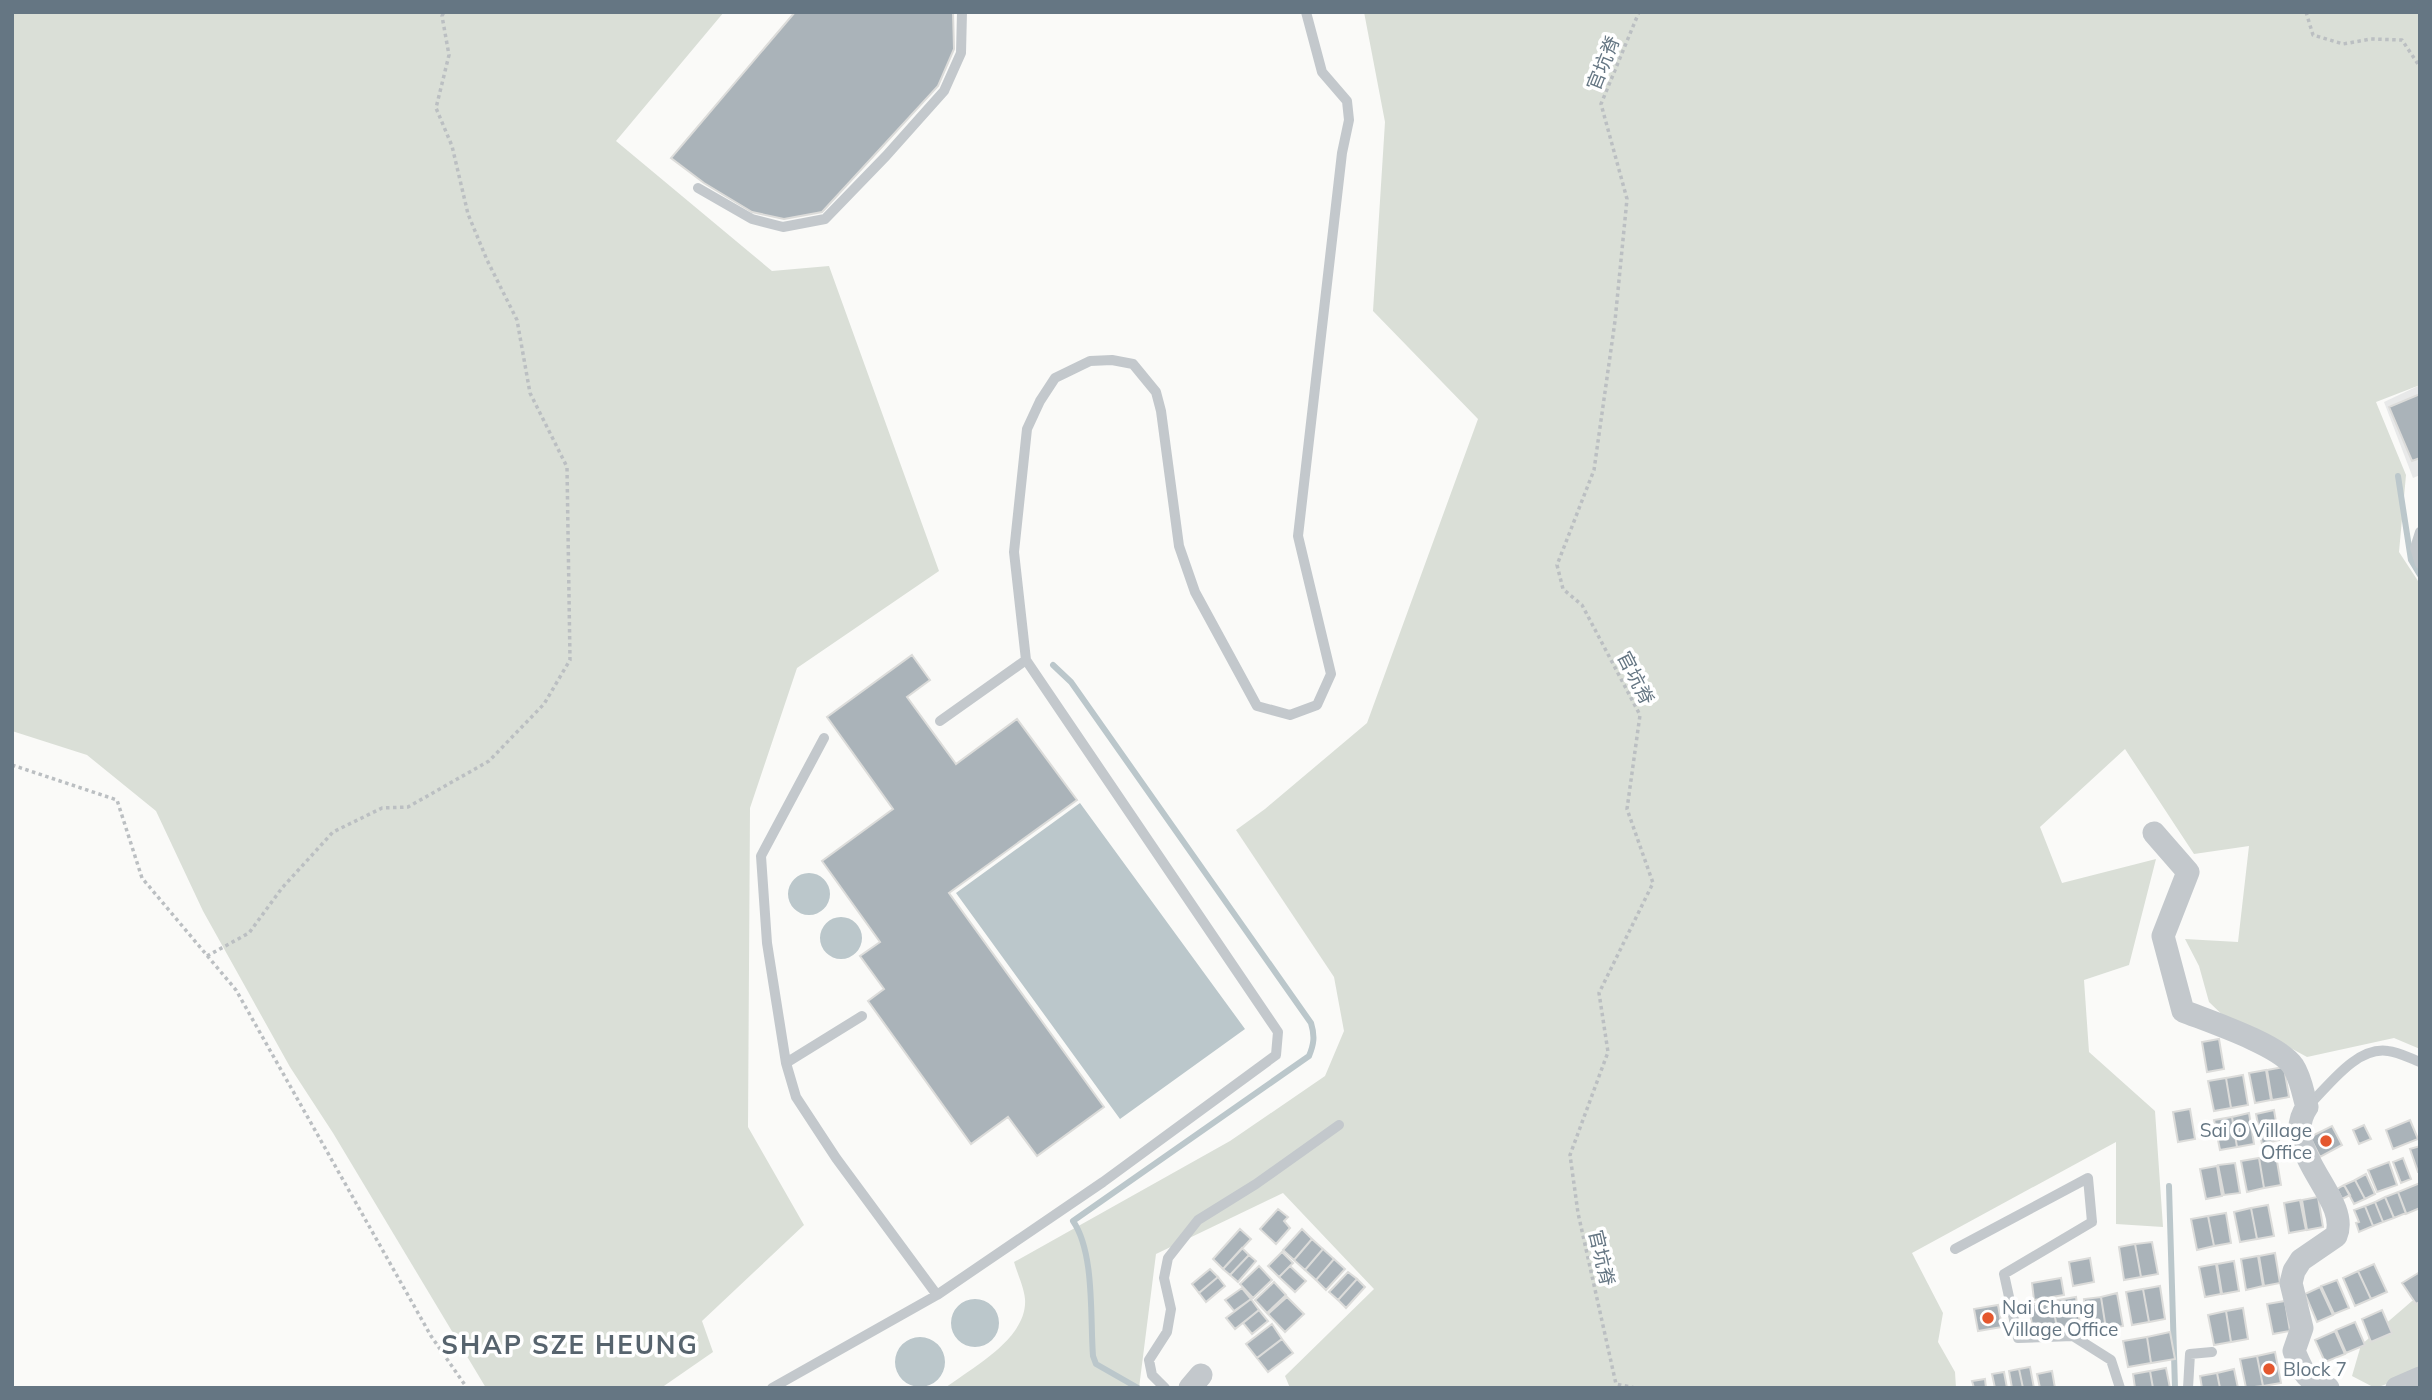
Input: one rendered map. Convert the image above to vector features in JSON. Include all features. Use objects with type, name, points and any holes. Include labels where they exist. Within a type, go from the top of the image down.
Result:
[{"type":"street","points":[[2154,832],[2188,872],[2163,936],[2183,1010],[2272,1049],[2283,1056],[2296,1071],[2307,1107],[2301,1118],[2303,1149],[2326,1190],[2339,1224],[2333,1240],[2301,1260],[2294,1271],[2291,1283],[2302,1328],[2294,1351],[2306,1375],[2314,1383],[2328,1388]]},
{"type":"street","points":[[2397,1388],[2420,1378]]},
{"type":"lane","points":[[698,188],[752,219],[783,227],[825,219],[944,91],[961,53],[962,12]]},
{"type":"lane","points":[[772,1388],[937,1294],[1103,1182],[1276,1055],[1278,1032],[1026,660],[1014,552],[1027,429],[1040,401],[1055,378],[1090,361],[1112,360],[1133,364],[1156,392],[1180,546],[1195,592],[1258,706],[1290,715],[1317,705],[1331,674],[1298,536],[1340,167],[1349,120],[1347,101],[1322,72],[1306,12]]},
{"type":"lane","points":[[2420,532],[2415,548],[2420,564]]},
{"type":"lane","points":[[940,721],[1026,660]]},
{"type":"lane","points":[[824,738],[761,856],[767,943],[786,1063],[796,1097],[937,1294]]},
{"type":"lane","points":[[786,1063],[862,1016]]},
{"type":"lane","points":[[2307,1107],[2347,1067],[2369,1052],[2388,1051],[2420,1062]]},
{"type":"lane","points":[[1165,1388],[1152,1375],[1149,1360],[1167,1332],[1171,1309],[1164,1278],[1168,1258],[1198,1220],[1256,1184],[1339,1125]]},
{"type":"lane","points":[[1955,1250],[2088,1178],[2092,1222],[2004,1274],[2018,1338],[2073,1336],[2111,1360],[2120,1388]]},
{"type":"lane","points":[[2188,1388],[2190,1354],[2212,1352]]},
{"type":"path","points":[[207,956],[249,933],[282,888],[333,832],[382,808],[408,807],[489,761],[544,704],[570,660],[567,467],[530,393],[517,320],[468,214],[452,146],[436,108],[449,55],[442,16],[444,12]]},
{"type":"path","name":"官坑脊","points":[[1634,1388],[1616,1384],[1578,1213],[1570,1155],[1608,1052],[1599,993],[1653,883],[1627,809],[1640,715],[1582,605],[1563,589],[1556,565],[1594,470],[1615,321],[1626,200],[1601,104],[1639,12]]},
{"type":"path","points":[[2306,12],[2314,36],[2343,44],[2371,39],[2402,40],[2420,67]]},
{"type":"path","points":[[12,765],[117,800],[142,878],[236,990],[431,1336],[467,1388]]},
{"type":"shaded area","points":[[12,12],[724,12],[616,141],[772,271],[829,266],[939,571],[797,668],[750,808],[748,1127],[804,1225],[702,1321],[713,1352],[661,1388],[486,1388],[333,1133],[290,1067],[203,911],[156,811],[87,755],[12,731]]},
{"type":"shaded area","points":[[1364,12],[2420,12],[2420,385],[2376,402],[2406,475],[2399,552],[2420,584],[2420,1049],[2394,1038],[2307,1057],[2263,1033],[2234,1026],[2209,1002],[2199,966],[2185,939],[2238,942],[2249,846],[2194,854],[2125,749],[2040,827],[2062,883],[2156,859],[2129,965],[2084,980],[2089,1052],[2155,1111],[2163,1227],[2116,1224],[2116,1142],[1912,1253],[1943,1313],[1938,1342],[1955,1372],[1956,1388],[1290,1388],[1285,1376],[1374,1289],[1283,1193],[1156,1254],[1139,1388],[945,1388],[997,1350],[1018,1326],[1024,1313],[1025,1299],[1014,1262],[1230,1141],[1325,1076],[1344,1031],[1334,977],[1236,830],[1367,723],[1478,419],[1373,311],[1385,122]]},
{"type":"shaded area","points":[[2420,385],[2420,475],[2413,478],[2384,402]]},
{"type":"shaded area","points":[[1080,803],[1245,1029],[1120,1119],[956,893]]},
{"type":"shaded area","points":[[809,873],[824,879],[830,894],[824,909],[809,915],[794,909],[788,894],[794,879]]},
{"type":"shaded area","points":[[841,917],[856,923],[862,938],[856,953],[841,959],[826,953],[820,938],[826,923]]},
{"type":"shaded area","points":[[975,1299],[984,1300],[992,1306],[998,1314],[998,1332],[992,1340],[984,1346],[975,1347],[966,1346],[958,1340],[952,1332],[951,1323],[952,1314],[958,1306],[966,1300]]},
{"type":"shaded area","points":[[2412,1301],[2420,1301],[2420,1373],[2375,1388],[2352,1376],[2361,1345]]},
{"type":"shaded area","points":[[920,1337],[937,1345],[945,1362],[937,1379],[920,1387],[903,1379],[895,1362],[903,1345]]},
{"type":"building","points":[[795,12],[953,12],[954,49],[938,86],[822,212],[784,219],[752,212],[704,183],[671,158]]},
{"type":"building","points":[[2420,394],[2420,458],[2412,461],[2389,407]]},
{"type":"building","points":[[912,655],[930,680],[907,697],[956,764],[1017,719],[1077,800],[949,893],[1104,1107],[1037,1156],[1008,1117],[971,1144],[868,1001],[884,989],[860,956],[880,942],[822,861],[893,809],[827,717]]},
{"type":"building","points":[[2219,1039],[2224,1069],[2207,1072],[2202,1042]]},
{"type":"building","points":[[2284,1067],[2289,1097],[2272,1100],[2267,1070]]},
{"type":"building","points":[[2266,1070],[2271,1100],[2255,1103],[2249,1073]]},
{"type":"building","points":[[2243,1075],[2248,1105],[2231,1108],[2226,1078]]},
{"type":"building","points":[[2226,1078],[2231,1108],[2214,1111],[2208,1081]]},
{"type":"building","points":[[2190,1109],[2195,1139],[2178,1142],[2173,1112]]},
{"type":"building","points":[[2274,1110],[2279,1140],[2262,1144],[2256,1114]]},
{"type":"building","points":[[2249,1113],[2254,1144],[2237,1147],[2232,1117]]},
{"type":"building","points":[[2232,1117],[2237,1147],[2220,1150],[2214,1120]]},
{"type":"building","points":[[2410,1120],[2418,1139],[2393,1149],[2386,1130]]},
{"type":"building","points":[[2364,1125],[2371,1139],[2359,1144],[2353,1130]]},
{"type":"building","name":"Sai O Village Office","points":[[2332,1126],[2342,1145],[2320,1157],[2310,1137]]},
{"type":"building","points":[[2420,1146],[2420,1172],[2418,1172],[2410,1149]]},
{"type":"building","points":[[2276,1155],[2281,1185],[2264,1188],[2259,1158]]},
{"type":"building","points":[[2259,1158],[2264,1188],[2247,1192],[2241,1161]]},
{"type":"building","points":[[2403,1158],[2411,1179],[2401,1183],[2393,1162]]},
{"type":"building","points":[[2389,1162],[2397,1185],[2377,1192],[2368,1170]]},
{"type":"building","points":[[2235,1163],[2240,1193],[2224,1195],[2218,1165]]},
{"type":"building","points":[[2217,1166],[2222,1196],[2206,1199],[2200,1169]]},
{"type":"building","points":[[2366,1174],[2375,1194],[2365,1199],[2355,1180]]},
{"type":"building","points":[[2355,1180],[2365,1199],[2354,1204],[2344,1185]]},
{"type":"building","points":[[2420,1183],[2420,1208],[2406,1214],[2398,1192]]},
{"type":"building","points":[[2344,1185],[2350,1195],[2342,1199],[2337,1189]]},
{"type":"building","points":[[2398,1192],[2406,1213],[2394,1218],[2385,1197]]},
{"type":"building","points":[[2318,1197],[2323,1227],[2307,1230],[2302,1200]]},
{"type":"building","points":[[2385,1197],[2394,1218],[2383,1222],[2375,1202]]},
{"type":"building","points":[[2300,1200],[2306,1230],[2289,1233],[2284,1203]]},
{"type":"building","points":[[2375,1202],[2383,1222],[2373,1226],[2365,1206]]},
{"type":"building","points":[[2268,1205],[2274,1236],[2257,1239],[2251,1208]]},
{"type":"building","points":[[2365,1206],[2373,1226],[2359,1232],[2356,1223],[2359,1222],[2354,1210]]},
{"type":"building","points":[[2251,1208],[2257,1239],[2240,1242],[2234,1212]]},
{"type":"building","points":[[1278,1209],[1288,1217],[1284,1221],[1290,1228],[1276,1244],[1260,1229]]},
{"type":"building","points":[[2226,1213],[2231,1243],[2214,1246],[2208,1216]]},
{"type":"building","points":[[2208,1216],[2214,1246],[2197,1250],[2191,1219]]},
{"type":"building","points":[[1240,1229],[1251,1239],[1223,1269],[1213,1259]]},
{"type":"building","points":[[1302,1229],[1312,1239],[1294,1260],[1283,1250]]},
{"type":"building","points":[[1312,1239],[1323,1249],[1305,1270],[1294,1260]]},
{"type":"building","points":[[2152,1242],[2158,1274],[2141,1277],[2135,1244]]},
{"type":"building","points":[[2135,1244],[2141,1277],[2124,1280],[2119,1247]]},
{"type":"building","points":[[1242,1248],[1249,1255],[1230,1275],[1223,1269]]},
{"type":"building","points":[[1323,1249],[1334,1259],[1316,1280],[1305,1270]]},
{"type":"building","points":[[1282,1252],[1293,1263],[1279,1277],[1268,1266]]},
{"type":"building","points":[[2275,1253],[2280,1283],[2264,1286],[2259,1256]]},
{"type":"building","points":[[1249,1255],[1256,1261],[1238,1282],[1230,1275]]},
{"type":"building","points":[[2258,1256],[2263,1286],[2246,1290],[2241,1259]]},
{"type":"building","points":[[2090,1258],[2094,1282],[2073,1286],[2069,1262]]},
{"type":"building","points":[[1334,1259],[1345,1269],[1326,1290],[1316,1280]]},
{"type":"building","points":[[2234,1261],[2239,1291],[2222,1294],[2217,1264]]},
{"type":"building","points":[[2216,1264],[2221,1294],[2205,1297],[2199,1267]]},
{"type":"building","points":[[2374,1264],[2387,1292],[2371,1299],[2358,1271]]},
{"type":"building","points":[[1259,1266],[1272,1280],[1253,1298],[1240,1284]]},
{"type":"building","points":[[1290,1266],[1306,1281],[1295,1292],[1279,1277]]},
{"type":"building","points":[[1210,1269],[1218,1277],[1199,1293],[1192,1284]]},
{"type":"building","points":[[2358,1271],[2371,1299],[2355,1306],[2343,1278]]},
{"type":"building","points":[[1348,1272],[1357,1279],[1338,1300],[1329,1292]]},
{"type":"building","points":[[2420,1272],[2420,1302],[2416,1304],[2402,1283]]},
{"type":"building","points":[[1218,1277],[1225,1286],[1206,1302],[1199,1293]]},
{"type":"building","points":[[2061,1278],[2064,1295],[2034,1300],[2032,1283]]},
{"type":"building","points":[[1357,1279],[1365,1287],[1346,1308],[1338,1300]]},
{"type":"building","points":[[2337,1280],[2349,1308],[2334,1314],[2321,1286]]},
{"type":"building","points":[[1274,1282],[1286,1295],[1267,1313],[1255,1300]]},
{"type":"building","points":[[2160,1286],[2165,1319],[2149,1322],[2143,1289]]},
{"type":"building","points":[[2320,1287],[2333,1315],[2317,1322],[2305,1294]]},
{"type":"building","points":[[1242,1288],[1251,1299],[1234,1311],[1225,1300]]},
{"type":"building","points":[[2143,1289],[2149,1322],[2132,1325],[2126,1292]]},
{"type":"building","points":[[2117,1293],[2123,1326],[2106,1329],[2101,1297]]},
{"type":"building","points":[[1287,1297],[1304,1314],[1285,1332],[1268,1314]]},
{"type":"building","points":[[2076,1297],[2080,1324],[2057,1328],[2052,1301]]},
{"type":"building","points":[[2101,1297],[2106,1329],[2089,1332],[2084,1299]]},
{"type":"building","points":[[1251,1299],[1259,1310],[1235,1329],[1226,1318]]},
{"type":"building","points":[[2052,1301],[2057,1328],[2033,1332],[2029,1305]]},
{"type":"building","points":[[2285,1301],[2290,1331],[2273,1334],[2267,1304]]},
{"type":"building","name":"Nai Chung Village Office","points":[[1998,1305],[2002,1327],[1978,1331],[1974,1309]]},
{"type":"building","points":[[2243,1308],[2248,1339],[2231,1342],[2226,1311]]},
{"type":"building","points":[[1259,1310],[1268,1321],[1252,1334],[1243,1323]]},
{"type":"building","points":[[2382,1310],[2392,1333],[2371,1342],[2362,1319]]},
{"type":"building","points":[[2226,1311],[2231,1342],[2214,1345],[2208,1315]]},
{"type":"building","points":[[2355,1322],[2365,1345],[2346,1353],[2336,1330]]},
{"type":"building","points":[[1272,1324],[1282,1339],[1257,1358],[1246,1344]]},
{"type":"building","points":[[2335,1331],[2345,1354],[2325,1362],[2315,1340]]},
{"type":"building","points":[[2170,1332],[2175,1359],[2151,1363],[2147,1337]]},
{"type":"building","points":[[2147,1337],[2151,1363],[2128,1367],[2123,1341]]},
{"type":"building","points":[[1282,1339],[1293,1353],[1268,1372],[1257,1358]]},
{"type":"building","name":"Block 7","points":[[2275,1352],[2281,1383],[2263,1386],[2257,1356]]},
{"type":"building","points":[[2257,1356],[2263,1386],[2246,1388],[2240,1359]]},
{"type":"building","points":[[2030,1367],[2034,1388],[2023,1388],[2019,1369]]},
{"type":"building","points":[[2166,1368],[2170,1388],[2153,1388],[2150,1371]]},
{"type":"building","points":[[2019,1369],[2023,1388],[2012,1388],[2009,1371]]},
{"type":"building","points":[[2234,1369],[2238,1388],[2220,1388],[2217,1373]]},
{"type":"building","points":[[2052,1371],[2055,1388],[2040,1388],[2037,1374]]},
{"type":"building","points":[[2150,1371],[2153,1388],[2135,1388],[2133,1374]]},
{"type":"building","points":[[2004,1372],[2007,1388],[1995,1388],[1992,1374]]},
{"type":"building","points":[[2217,1373],[2220,1388],[2202,1388],[2200,1376]]},
{"type":"building","points":[[1985,1379],[1986,1388],[1974,1388],[1972,1381]]},
{"type":"waterway","points":[[2398,476],[2411,560],[2420,575]]},
{"type":"waterway","points":[[1053,665],[1071,682],[1311,1023],[1313,1032],[1309,1056],[1073,1221],[1080,1234],[1088,1268],[1093,1356],[1096,1364],[1138,1388]]},
{"type":"waterway","points":[[2169,1186],[2175,1388]]},
{"type":"place","name":"Sai O Village Office","points":[[2326,1141]]},
{"type":"place","name":"Nai Chung Village Office","points":[[1988,1318]]},
{"type":"place","name":"Block 7","points":[[2269,1369]]},
{"type":"district","name":"SHAP SZE HEUNG","points":[[570,1344]]}]
